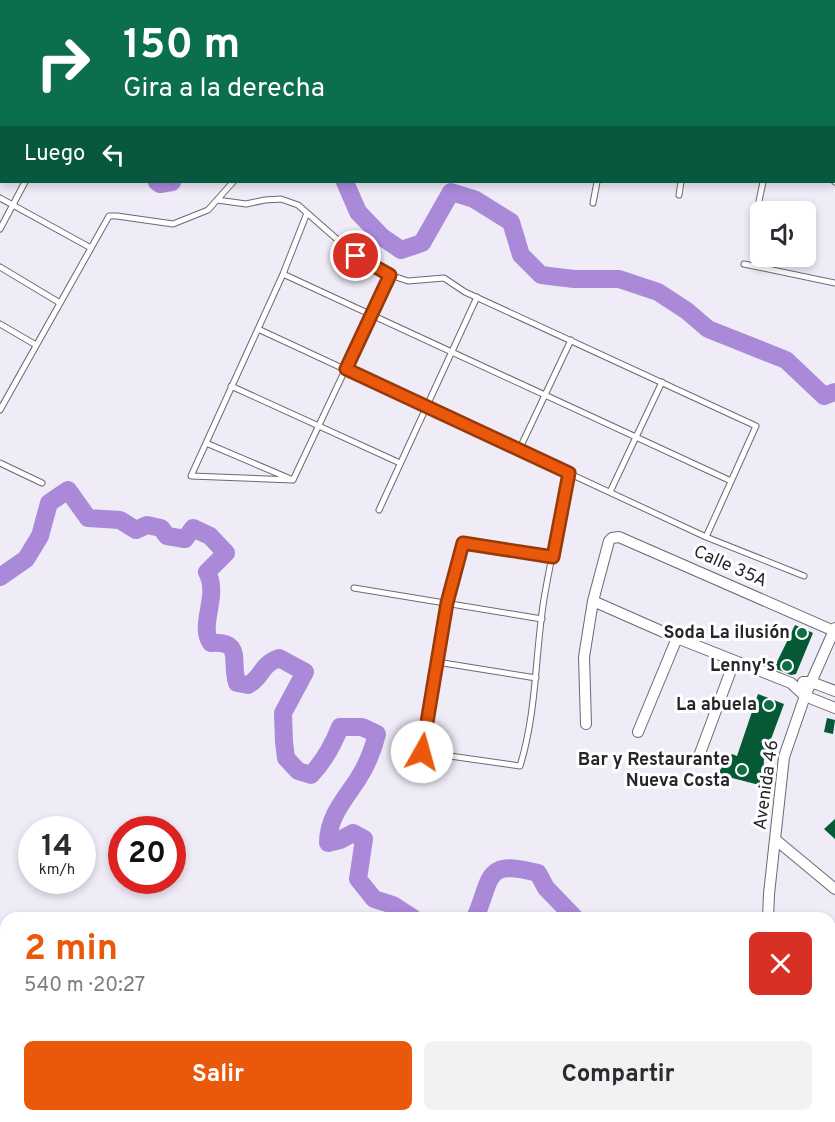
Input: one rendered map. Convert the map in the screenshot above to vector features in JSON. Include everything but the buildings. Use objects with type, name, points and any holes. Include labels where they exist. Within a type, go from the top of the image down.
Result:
[{"type":"street","name":"Calle 35A","points":[[593,600],[609,541],[619,537],[835,630]]},
{"type":"street","points":[[586,724],[584,657],[593,600],[677,638],[791,683],[805,696],[835,708]]},
{"type":"street","name":"Avenida 46","points":[[768,912],[784,758],[810,682],[835,630]]},
{"type":"street","points":[[638,732],[677,638]]},
{"type":"street","points":[[699,756],[735,662]]},
{"type":"street","points":[[791,683],[810,682],[835,691]]},
{"type":"street","points":[[776,840],[835,889]]},
{"type":"lane","points":[[0,229],[24,183]]},
{"type":"lane","points":[[0,410],[109,216],[173,224],[208,210],[232,183]]},
{"type":"lane","points":[[592,203],[597,183]]},
{"type":"lane","points":[[679,195],[681,183]]},
{"type":"lane","points":[[759,201],[763,183]]},
{"type":"lane","points":[[0,198],[91,248]]},
{"type":"lane","points":[[217,200],[246,204],[281,199],[298,205],[356,256],[390,275],[408,281],[444,278],[477,297],[756,426],[706,537]]},
{"type":"lane","points":[[293,480],[190,476],[283,274],[307,213]]},
{"type":"lane","points":[[744,264],[835,283]]},
{"type":"lane","points":[[0,267],[60,303]]},
{"type":"lane","points":[[283,274],[731,482]]},
{"type":"lane","points":[[293,480],[390,275]]},
{"type":"lane","points":[[379,510],[477,297]]},
{"type":"lane","points":[[0,324],[36,345]]},
{"type":"lane","points":[[258,329],[706,537],[804,576]]},
{"type":"lane","points":[[519,450],[571,340]]},
{"type":"lane","points":[[610,492],[662,382]]},
{"type":"lane","points":[[231,386],[400,463]]},
{"type":"lane","points":[[0,394],[6,398]]},
{"type":"lane","points":[[206,443],[293,480]]},
{"type":"lane","points":[[0,463],[42,483]]},
{"type":"lane","points":[[553,557],[463,543],[447,603],[422,752],[520,765],[529,737],[542,619],[569,473]]},
{"type":"lane","points":[[354,588],[542,619]]},
{"type":"lane","points":[[437,662],[536,678]]},
{"type":"waterway","points":[[158,183],[166,183]]},
{"type":"waterway","points":[[345,183],[358,212],[382,237],[401,250],[422,243],[451,192],[474,199],[511,222],[521,255],[541,275],[574,279],[619,279],[658,292],[687,311],[708,329],[786,360],[824,396],[835,392]]},
{"type":"waterway","points":[[0,577],[26,559],[40,536],[49,503],[68,490],[88,518],[120,520],[136,530],[147,525],[161,528],[167,536],[185,539],[193,528],[210,536],[226,553],[207,572],[211,591],[208,636],[211,643],[221,643],[232,649],[237,683],[248,685],[268,664],[279,658],[305,672],[283,713],[286,758],[298,771],[311,775],[328,752],[340,727],[362,727],[377,734],[364,768],[334,817],[328,843],[353,833],[364,839],[358,879],[374,899],[393,905],[404,912]]},
{"type":"waterway","points":[[477,912],[488,882],[499,870],[507,868],[538,873],[546,888],[569,912]]},
{"type":"place","name":"Soda La ilusión","points":[[802,633]]},
{"type":"place","name":"Lenny's","points":[[787,666]]},
{"type":"place","name":"La abuela","points":[[769,705]]},
{"type":"place","name":"Bar y Restaurante Nueva Costa","points":[[742,770]]},
{"type":"route","points":[[356,256],[390,275],[346,369],[569,473],[553,557],[463,543],[447,603],[422,752]]}]
